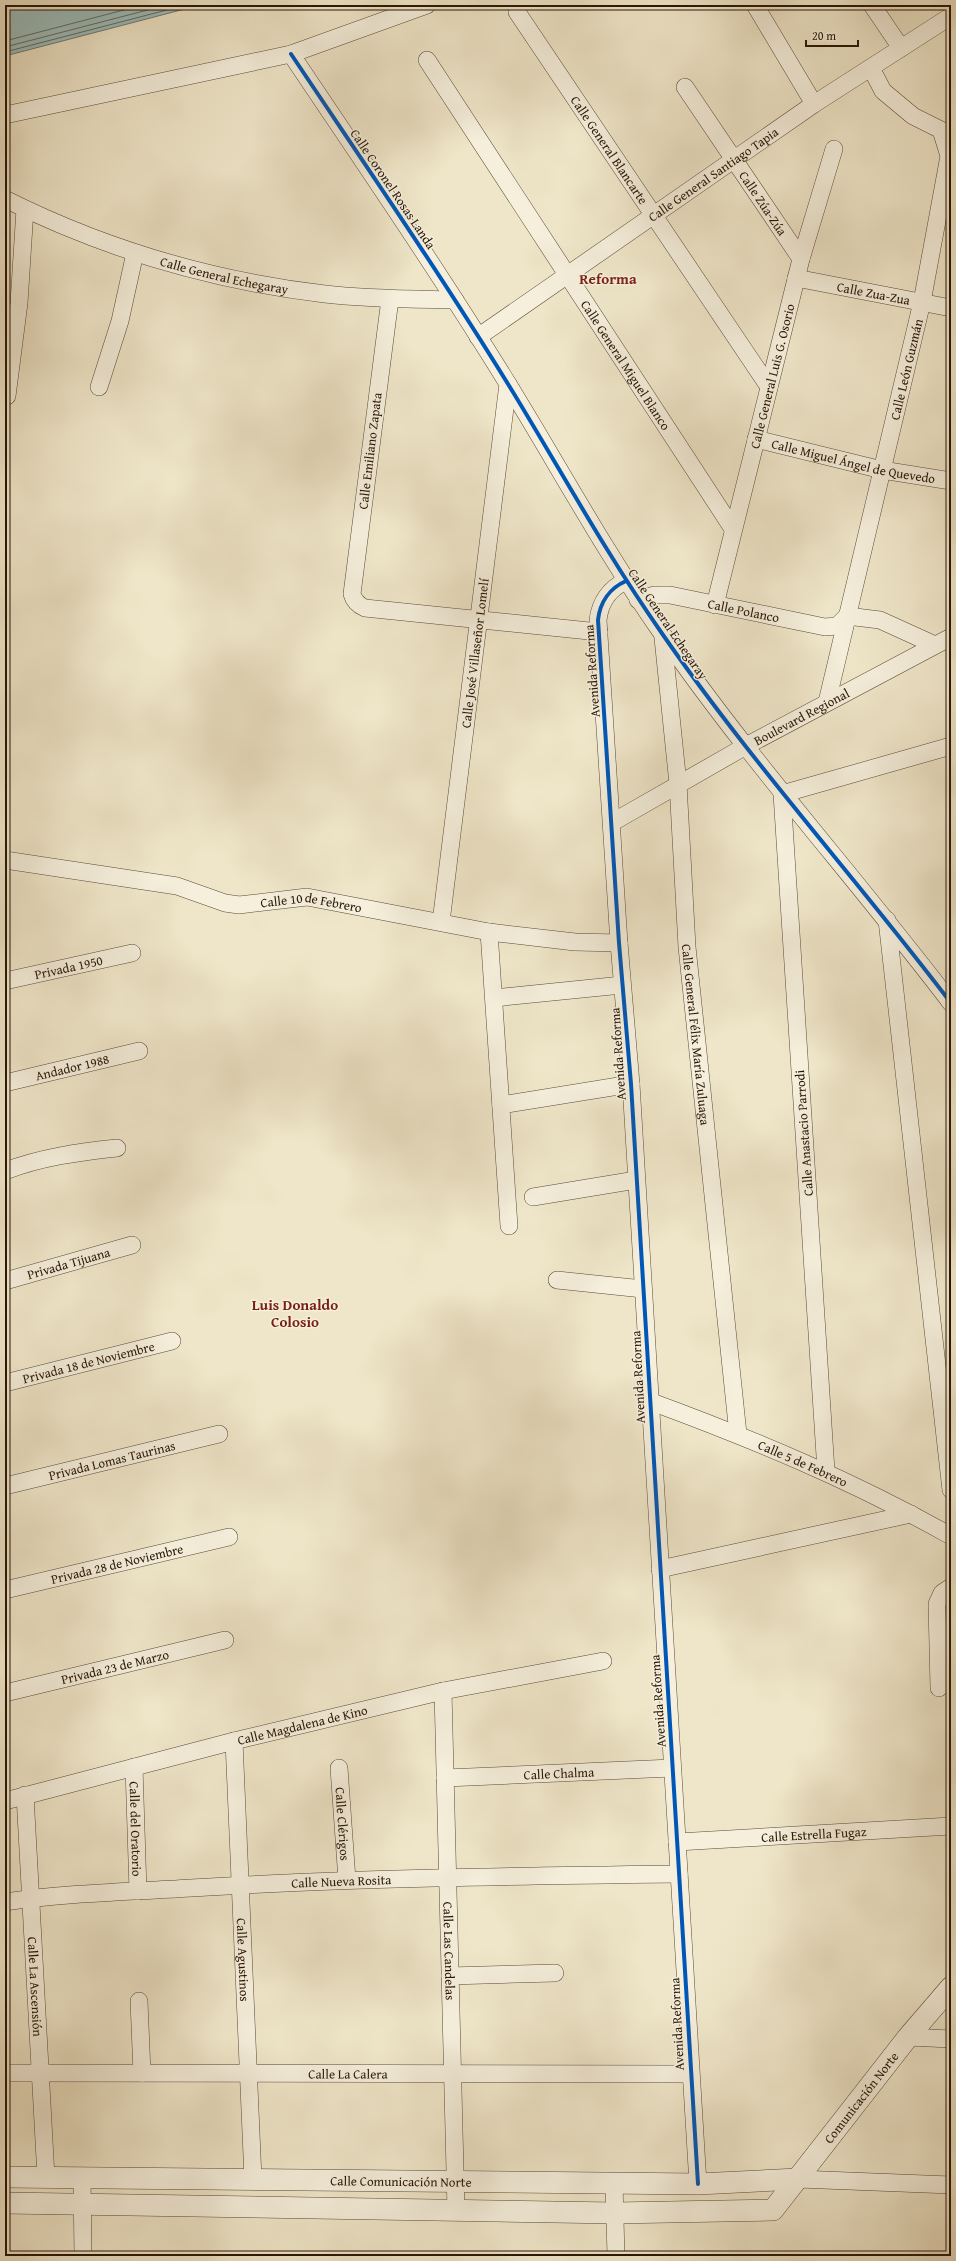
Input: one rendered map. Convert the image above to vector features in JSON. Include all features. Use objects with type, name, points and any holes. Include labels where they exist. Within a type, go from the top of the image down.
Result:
[{"type":"street","points":[[5,115],[291,54],[428,5]]},
{"type":"street","points":[[755,5],[814,104]]},
{"type":"street","points":[[872,5],[901,48]]},
{"type":"street","name":"Calle General Blancarte","points":[[517,12],[769,387]]},
{"type":"street","name":"Calle General Santiago Tapia","points":[[478,337],[814,104],[951,16]]},
{"type":"street","name":"Calle Coronel Rosas Landa","points":[[291,54],[455,300],[478,337]]},
{"type":"street","name":"Calle General Miguel Blanco","points":[[427,60],[734,529]]},
{"type":"street","name":"Calle León Guzmán","points":[[827,702],[922,302],[949,156],[941,130],[913,116],[884,91],[871,68]]},
{"type":"street","name":"Calle Zúa-Zúa","points":[[685,87],[801,259]]},
{"type":"street","name":"Calle General Luis G. Osorio","points":[[715,604],[796,278],[834,149]]},
{"type":"street","name":"Calle General Echegaray","points":[[5,199],[79,233],[135,253],[198,270],[261,284],[325,294],[390,299],[455,300]]},
{"type":"street","points":[[7,396],[19,303],[25,209]]},
{"type":"street","points":[[99,388],[120,321],[135,253]]},
{"type":"street","name":"Calle Zua-Zua","points":[[796,278],[951,308]]},
{"type":"street","name":"Calle Emiliano Zapata","points":[[390,299],[352,594],[356,603],[365,608],[478,620]]},
{"type":"street","name":"Calle General Echegaray","points":[[478,337],[508,384],[638,600],[744,747],[887,920],[951,1003]]},
{"type":"street","name":"Calle José Villaseñor Lomelí","points":[[441,922],[508,384]]},
{"type":"street","name":"Calle Miguel Ángel de Quevedo","points":[[756,439],[882,470],[951,481]]},
{"type":"street","name":"Avenida Reforma","points":[[626,581],[615,587],[603,602],[599,613],[599,632],[613,822],[619,943],[631,1084],[642,1289],[698,2184]]},
{"type":"street","name":"Calle Polanco","points":[[638,600],[662,594],[819,626],[837,626],[847,616]]},
{"type":"street","points":[[847,616],[880,620],[935,646]]},
{"type":"street","points":[[478,620],[599,632]]},
{"type":"street","name":"Calle General Félix María Zuluaga","points":[[663,635],[678,784],[687,947],[738,1434]]},
{"type":"street","name":"Boulevard Regional","points":[[613,822],[744,747],[951,637]]},
{"type":"street","points":[[782,794],[951,746]]},
{"type":"street","name":"Calle Anastacio Parrodi","points":[[782,794],[826,1471]]},
{"type":"street","name":"Calle 10 de Febrero","points":[[5,860],[177,886],[225,902],[239,905],[307,897],[489,932],[561,940],[619,943]]},
{"type":"street","points":[[887,920],[951,1490]]},
{"type":"street","points":[[489,932],[509,1226]]},
{"type":"street","name":"Privada 1950","points":[[5,981],[132,953]]},
{"type":"street","points":[[494,998],[622,985]]},
{"type":"street","name":"Andador 1988","points":[[5,1083],[139,1051]]},
{"type":"street","points":[[501,1105],[631,1084]]},
{"type":"street","points":[[5,1171],[24,1164],[70,1153],[117,1148]]},
{"type":"street","points":[[533,1197],[636,1180]]},
{"type":"street","name":"Privada Tijuana","points":[[5,1281],[132,1245]]},
{"type":"street","points":[[557,1280],[642,1289]]},
{"type":"street","name":"Privada 18 de Noviembre","points":[[5,1383],[172,1341]]},
{"type":"street","name":"Calle 5 de Febrero","points":[[649,1401],[738,1434],[826,1471],[951,1536]]},
{"type":"street","name":"Privada Lomas Taurinas","points":[[5,1486],[219,1434]]},
{"type":"street","points":[[660,1569],[911,1514]]},
{"type":"street","name":"Privada 28 de Noviembre","points":[[5,1590],[229,1537]]},
{"type":"street","points":[[939,1688],[937,1604],[942,1593],[951,1587]]},
{"type":"street","name":"Privada 23 de Marzo","points":[[5,1693],[225,1640]]},
{"type":"street","name":"Calle Magdalena de Kino","points":[[5,1801],[234,1741],[443,1691],[603,1661]]},
{"type":"street","name":"Calle Las Candelas","points":[[443,1691],[456,2210]]},
{"type":"street","name":"Calle Agustinos","points":[[234,1741],[253,2180]]},
{"type":"street","name":"Calle del Oratorio","points":[[134,1767],[138,1891]]},
{"type":"street","name":"Calle Clérigos","points":[[339,1768],[348,1880]]},
{"type":"street","name":"Calle Chalma","points":[[445,1778],[672,1768]]},
{"type":"street","name":"Calle La Ascensión","points":[[24,1795],[46,2177]]},
{"type":"street","name":"Calle Estrella Fugaz","points":[[677,1842],[951,1826]]},
{"type":"street","name":"Calle Nueva Rosita","points":[[5,1902],[30,1898],[138,1891],[348,1880],[678,1874]]},
{"type":"street","points":[[450,1976],[555,1973]]},
{"type":"street","name":"Comunicación Norte","points":[[615,2212],[773,2210],[908,2037],[951,1987]]},
{"type":"street","points":[[139,2001],[142,2073]]},
{"type":"street","points":[[908,2037],[951,2039]]},
{"type":"street","name":"Calle La Calera","points":[[5,2073],[690,2074]]},
{"type":"street","name":"Calle Comunicación Norte","points":[[5,2177],[698,2184],[798,2179]]},
{"type":"street","points":[[82,2177],[84,2256]]},
{"type":"street","points":[[798,2179],[951,2185]]},
{"type":"street","points":[[614,2183],[616,2256]]},
{"type":"street","points":[[5,2203],[615,2212]]},
{"type":"water","points":[[5,5],[200,5],[5,56]]},
{"type":"cycle path","points":[[291,54],[401,218],[508,384],[601,540],[640,602],[730,727],[915,956],[951,1003]]},
{"type":"cycle path","points":[[626,581],[620,584],[607,596],[601,607],[598,620],[619,943],[631,1084],[698,2184]]},
{"type":"district","name":"Reforma","points":[[608,278]]},
{"type":"district","name":"Luis Donaldo Colosio","points":[[295,1312]]}]
